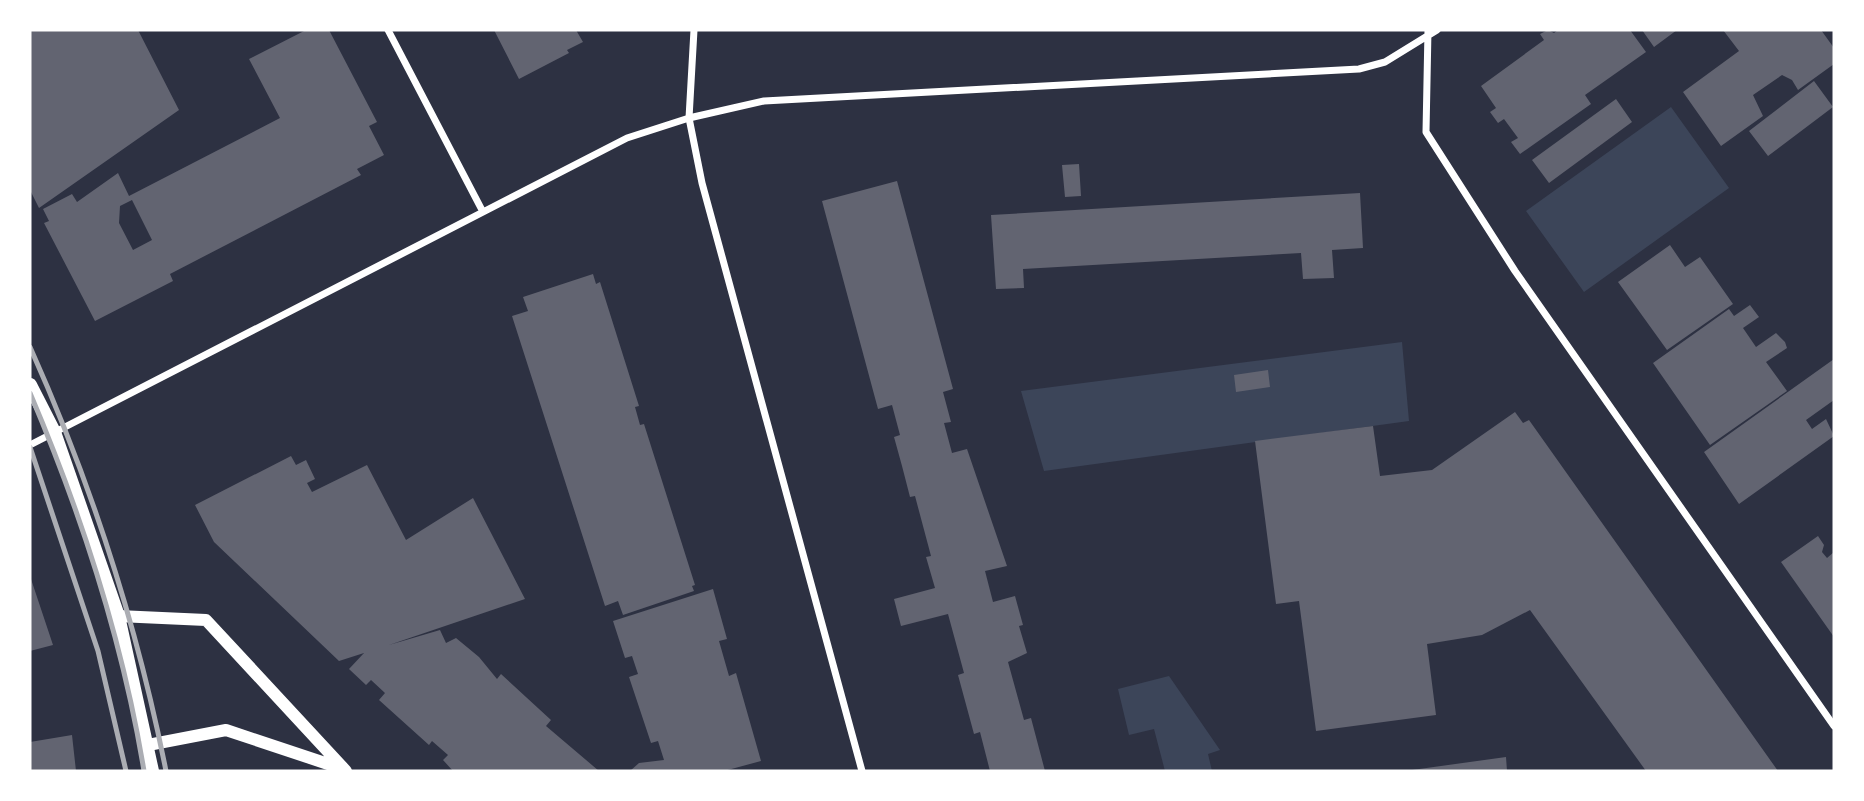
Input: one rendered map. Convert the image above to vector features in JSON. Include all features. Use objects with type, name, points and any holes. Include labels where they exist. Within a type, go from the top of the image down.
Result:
[{"type":"main road","points":[[30,385],[54,432],[117,616],[152,771]]},
{"type":"street","points":[[388,30],[483,212]]},
{"type":"street","points":[[694,30],[688,118],[702,183],[862,771]]},
{"type":"street","points":[[30,446],[627,138],[688,118],[765,101],[1359,69],[1385,62],[1428,33],[1437,30]]},
{"type":"street","points":[[1428,33],[1426,132],[1515,271],[1834,726]]},
{"type":"street","points":[[117,616],[206,620],[345,770]]},
{"type":"street","points":[[148,745],[226,730],[345,770]]},
{"type":"shaded area","points":[[1671,107],[1729,188],[1584,292],[1526,211]]},
{"type":"shaded area","points":[[1402,342],[1409,421],[1044,471],[1021,391]]},
{"type":"shaded area","points":[[1169,676],[1220,750],[1208,754],[1212,771],[1165,771],[1154,729],[1129,735],[1118,689]]},
{"type":"building","points":[[30,30],[138,30],[179,110],[39,208],[30,190]]},
{"type":"building","points":[[306,30],[329,30],[377,122],[369,126],[384,155],[357,169],[361,175],[170,274],[173,281],[95,321],[44,223],[49,221],[43,209],[72,194],[77,202],[118,173],[129,196],[280,118],[249,59]],"holes":[[[132,200],[152,240],[133,250],[119,223],[120,206]]]},
{"type":"building","points":[[494,30],[576,30],[583,42],[567,50],[569,53],[519,79]]},
{"type":"building","points":[[1548,30],[1554,33],[1558,30],[1630,30],[1646,52],[1585,95],[1591,104],[1520,154],[1511,142],[1518,138],[1504,119],[1498,123],[1490,112],[1496,108],[1481,86],[1544,40],[1540,34]]},
{"type":"building","points":[[1642,30],[1677,30],[1654,47]]},
{"type":"building","points":[[1723,30],[1821,30],[1834,48],[1834,64],[1798,90],[1792,80],[1782,75],[1753,95],[1763,116],[1721,146],[1683,92],[1739,51]]},
{"type":"building","points":[[1814,81],[1833,107],[1768,156],[1749,131]]},
{"type":"building","points":[[1616,99],[1632,122],[1549,183],[1532,160]]},
{"type":"building","points":[[1079,164],[1081,196],[1065,197],[1062,165]]},
{"type":"building","points":[[897,181],[953,389],[943,392],[951,422],[944,423],[952,453],[967,449],[1007,566],[985,571],[993,602],[1015,596],[1023,625],[1019,626],[1027,653],[1008,662],[1024,720],[1031,718],[1045,771],[990,771],[980,732],[974,734],[958,675],[964,673],[948,614],[901,626],[894,599],[935,588],[926,557],[931,556],[915,496],[910,497],[894,437],[900,435],[892,405],[878,409],[822,201]]},
{"type":"building","points":[[1360,193],[1363,248],[1332,250],[1334,278],[1303,279],[1301,253],[1023,269],[1024,288],[996,289],[991,215]]},
{"type":"building","points":[[1670,245],[1685,267],[1700,257],[1733,304],[1667,350],[1618,282]]},
{"type":"building","points":[[593,274],[596,284],[600,282],[639,406],[635,407],[640,425],[644,424],[695,585],[692,586],[694,591],[623,615],[618,601],[605,606],[512,316],[528,311],[523,297]]},
{"type":"building","points":[[1750,305],[1759,317],[1743,328],[1756,347],[1776,333],[1785,342],[1787,348],[1766,362],[1787,391],[1710,445],[1653,363],[1729,309],[1734,316]]},
{"type":"building","points":[[1834,359],[1834,400],[1806,420],[1812,429],[1826,419],[1834,436],[1739,504],[1704,452]]},
{"type":"building","points":[[1268,370],[1270,387],[1236,392],[1234,375]]},
{"type":"building","points":[[1515,412],[1523,423],[1529,420],[1778,771],[1646,771],[1530,610],[1482,635],[1427,644],[1436,715],[1316,731],[1299,601],[1276,604],[1255,441],[1373,426],[1380,476],[1432,470]]},
{"type":"building","points":[[291,456],[296,465],[306,460],[315,479],[307,483],[312,492],[367,465],[406,540],[473,498],[525,599],[389,645],[440,630],[446,643],[456,638],[479,657],[497,679],[501,674],[551,720],[546,726],[599,771],[453,771],[443,760],[448,755],[432,741],[429,745],[379,700],[385,693],[371,680],[366,685],[349,669],[364,653],[339,661],[214,542],[195,505]]},
{"type":"building","points":[[1818,536],[1824,545],[1822,552],[1827,558],[1834,552],[1834,637],[1781,562]]},
{"type":"building","points":[[30,576],[53,645],[30,651]]},
{"type":"building","points":[[713,589],[727,639],[719,641],[729,676],[736,673],[761,761],[724,771],[630,771],[639,763],[664,760],[658,741],[651,743],[629,677],[638,674],[632,656],[625,658],[613,621]]},
{"type":"building","points":[[72,735],[76,771],[30,771],[30,742]]},
{"type":"building","points":[[1506,757],[1507,771],[1412,771],[1412,770]]},
{"type":"railway","points":[[30,347],[73,450],[110,555],[141,662],[166,771]]},
{"type":"railway","points":[[30,393],[49,438],[98,579],[124,675],[144,771]]},
{"type":"railway","points":[[30,447],[98,651],[126,771]]}]
